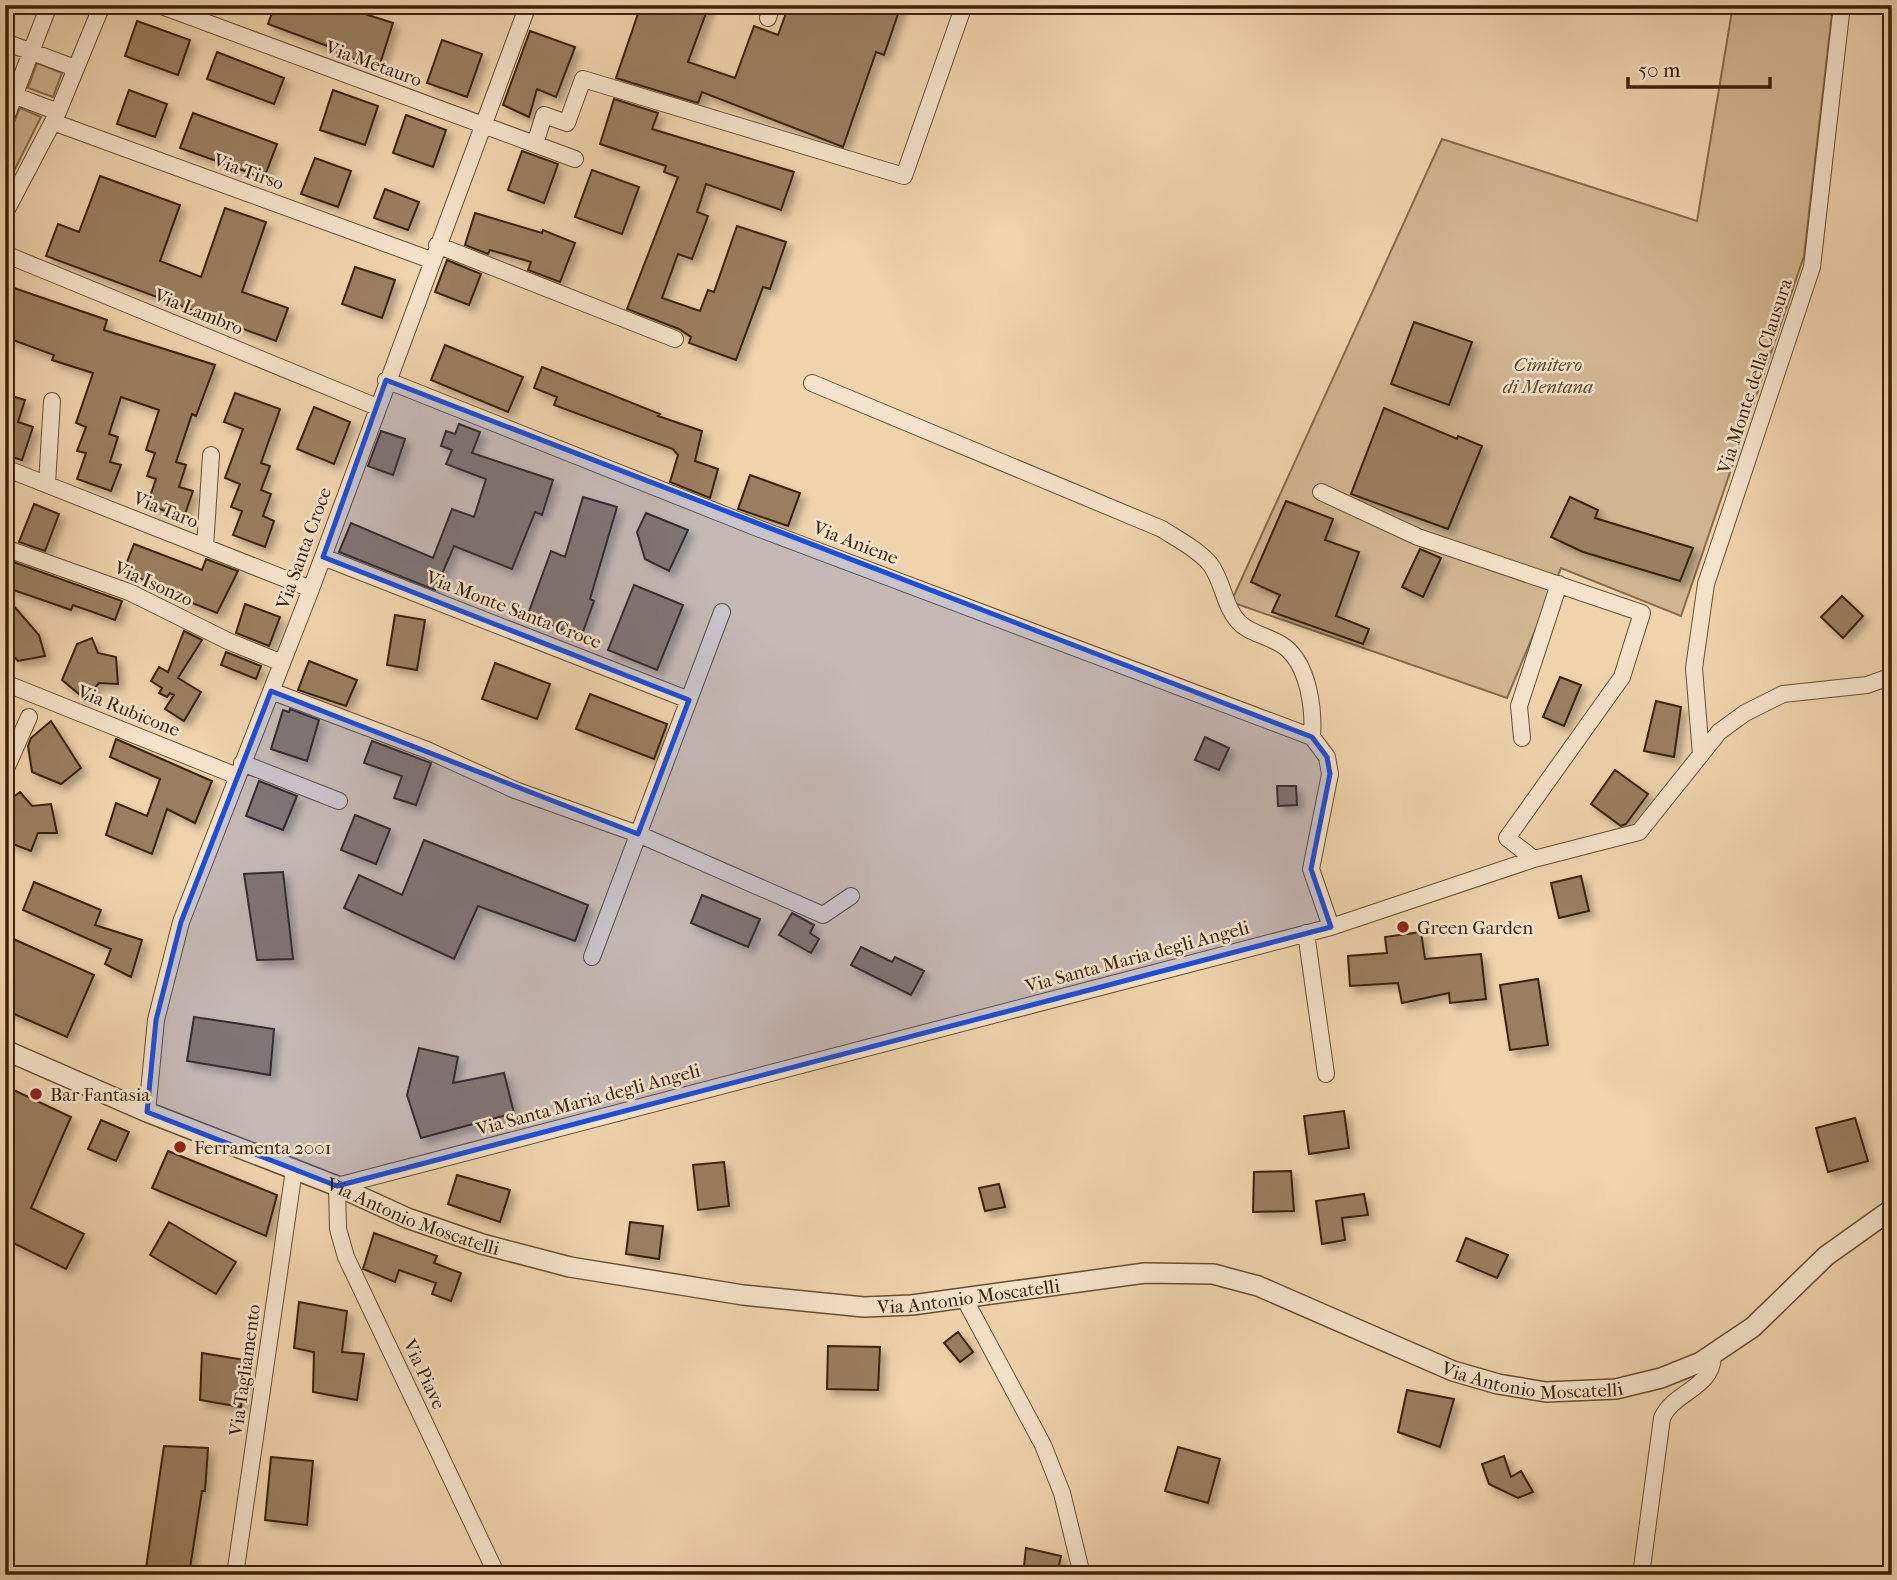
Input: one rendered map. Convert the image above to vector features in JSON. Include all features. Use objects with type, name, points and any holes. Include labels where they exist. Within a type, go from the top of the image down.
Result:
[{"type":"street","points":[[5,120],[10,94],[31,52],[49,5]]},
{"type":"street","points":[[5,213],[56,117],[102,5]]},
{"type":"street","name":"Via Metauro","points":[[159,5],[575,159]]},
{"type":"street","name":"Via Santa Croce","points":[[147,1112],[156,1020],[181,922],[311,589],[527,5]]},
{"type":"street","points":[[535,144],[544,115],[567,123],[583,79],[904,176],[964,5]]},
{"type":"street","name":"Via Monte della Clausura","points":[[1701,755],[1694,668],[1706,584],[1812,267],[1842,5]]},
{"type":"street","points":[[5,42],[75,68]]},
{"type":"street","name":"Via Tirso","points":[[10,94],[56,117],[675,338]]},
{"type":"street","name":"Via Lambro","points":[[5,254],[377,407]]},
{"type":"street","name":"Via Aniene","points":[[387,380],[760,528],[1312,737]]},
{"type":"street","points":[[811,383],[1162,528],[1209,562],[1221,582],[1230,610],[1242,625],[1287,649],[1300,669],[1314,710],[1312,737],[1326,757],[1329,774],[1311,869],[1331,927]]},
{"type":"street","points":[[47,484],[52,401]]},
{"type":"street","points":[[205,547],[211,455]]},
{"type":"street","name":"Via Taro","points":[[5,468],[311,589]]},
{"type":"street","points":[[1321,492],[1418,537],[1642,613],[1622,677],[1507,838],[1534,859]]},
{"type":"street","name":"Via Isonzo","points":[[5,548],[129,592],[228,641],[282,663]]},
{"type":"street","name":"Via Monte Santa Croce","points":[[323,557],[690,700]]},
{"type":"street","points":[[1522,738],[1519,706],[1559,584]]},
{"type":"street","points":[[592,957],[722,612]]},
{"type":"street","name":"Via Santa Maria degli Angeli","points":[[337,1186],[1331,927],[1534,859],[1639,832],[1719,732],[1745,713],[1783,694],[1867,685],[1892,676]]},
{"type":"street","name":"Via Rubicone","points":[[5,683],[240,770],[339,801]]},
{"type":"street","points":[[271,691],[426,750],[515,790],[638,834],[823,915],[851,897]]},
{"type":"street","points":[[5,771],[29,717]]},
{"type":"street","points":[[1306,933],[1326,1074]]},
{"type":"street","name":"Via Antonio Moscatelli","points":[[5,1050],[147,1112],[337,1186],[445,1232],[528,1257],[600,1273],[833,1306],[887,1307],[1145,1273],[1213,1274],[1258,1286],[1453,1371],[1498,1384],[1546,1392],[1587,1392],[1627,1387],[1689,1368],[1713,1356],[1753,1327],[1831,1252],[1892,1209]]},
{"type":"street","name":"Via Tagliamento","points":[[235,1575],[294,1170]]},
{"type":"street","name":"Via Piave","points":[[337,1186],[338,1229],[346,1257],[497,1575]]},
{"type":"street","points":[[964,1298],[1043,1445],[1062,1493],[1082,1575]]},
{"type":"street","points":[[1641,1575],[1662,1418],[1676,1400],[1706,1379],[1712,1368],[1713,1356]]},
{"type":"highlighted area","points":[[386,380],[1312,737],[1327,757],[1330,774],[1311,869],[1331,927],[337,1186],[147,1112],[156,1020],[181,922],[271,691],[638,834],[689,700],[323,557]]},
{"type":"green space","name":"Cimitero di Mentana","points":[[1733,5],[1833,5],[1804,256],[1681,616],[1561,568],[1507,698],[1231,602],[1442,139],[1697,221]]},
{"type":"green space","points":[[37,63],[62,73],[53,97],[28,88]]},
{"type":"green space","points":[[20,108],[41,117],[5,189],[5,143]]},
{"type":"building","points":[[275,5],[337,5],[393,23],[379,67],[337,54],[338,50],[268,24]]},
{"type":"building","points":[[641,5],[709,5],[688,62],[735,78],[754,26],[778,35],[789,5],[901,5],[884,55],[876,52],[843,147],[702,92],[698,103],[616,78]]},
{"type":"building","points":[[137,21],[190,40],[178,75],[125,56]]},
{"type":"building","points":[[530,31],[575,47],[556,97],[537,89],[529,117],[503,105]]},
{"type":"building","points":[[442,40],[482,54],[467,97],[427,83]]},
{"type":"building","points":[[217,52],[284,78],[274,104],[207,79]]},
{"type":"building","points":[[129,90],[167,104],[155,137],[117,124]]},
{"type":"building","points":[[333,90],[378,106],[365,145],[320,130]]},
{"type":"building","points":[[614,99],[658,113],[652,129],[794,172],[781,210],[706,184],[697,212],[708,216],[692,259],[678,254],[662,298],[700,311],[708,290],[714,292],[737,226],[786,242],[770,289],[763,287],[736,360],[689,343],[691,337],[679,329],[627,309],[678,177],[664,172],[666,166],[600,144]]},
{"type":"building","points":[[193,113],[277,144],[264,178],[180,148]]},
{"type":"building","points":[[406,115],[446,130],[433,167],[393,153]]},
{"type":"building","points":[[522,151],[558,164],[544,203],[508,190]]},
{"type":"building","points":[[315,158],[351,171],[338,207],[301,194]]},
{"type":"building","points":[[592,170],[639,187],[622,234],[575,217]]},
{"type":"building","points":[[100,176],[180,205],[160,261],[201,277],[225,208],[266,222],[242,292],[288,308],[276,341],[46,256],[58,224],[79,232]]},
{"type":"building","points":[[385,189],[419,202],[408,230],[374,218]]},
{"type":"building","points":[[475,213],[542,233],[543,230],[575,243],[560,282],[528,270],[531,262],[490,250],[488,254],[465,245]]},
{"type":"building","points":[[447,260],[481,274],[469,305],[435,292]]},
{"type":"building","points":[[355,267],[395,280],[382,318],[342,304]]},
{"type":"building","points":[[11,287],[107,320],[104,330],[215,365],[196,416],[192,414],[176,462],[186,465],[179,487],[193,491],[184,517],[147,505],[156,479],[147,476],[155,453],[146,450],[159,410],[121,397],[109,434],[118,437],[110,462],[121,465],[111,491],[77,479],[86,453],[77,451],[86,427],[76,423],[93,373],[52,360],[54,355],[5,337],[5,303]]},
{"type":"building","points":[[1414,322],[1472,342],[1449,405],[1391,384]]},
{"type":"building","points":[[445,345],[523,377],[508,412],[431,380]]},
{"type":"building","points":[[542,367],[660,414],[658,416],[702,431],[695,461],[718,469],[710,498],[670,482],[678,455],[673,449],[554,405],[557,397],[534,388]]},
{"type":"building","points":[[235,393],[280,409],[261,463],[270,466],[261,490],[271,494],[263,516],[274,521],[265,547],[233,535],[242,511],[231,507],[240,484],[225,478],[243,429],[224,422]]},
{"type":"building","points":[[5,394],[25,400],[18,422],[33,427],[22,460],[5,455]]},
{"type":"building","points":[[314,407],[350,422],[334,464],[297,449]]},
{"type":"building","points":[[1384,408],[1457,439],[1458,436],[1482,446],[1448,529],[1351,494]]},
{"type":"building","points":[[459,424],[480,432],[472,453],[553,480],[542,515],[535,512],[512,569],[454,546],[435,590],[339,552],[351,523],[433,558],[452,509],[474,517],[486,479],[446,464],[452,450],[441,446],[446,431],[455,434]]},
{"type":"building","points":[[381,431],[405,439],[393,475],[368,466]]},
{"type":"building","points":[[750,475],[800,493],[788,526],[738,509]]},
{"type":"building","points":[[583,497],[617,507],[590,599],[594,601],[581,637],[527,617],[551,551],[565,557]]},
{"type":"building","points":[[1570,497],[1598,510],[1595,518],[1693,548],[1680,581],[1583,552],[1551,537]]},
{"type":"building","points":[[1286,501],[1333,519],[1325,540],[1359,552],[1336,616],[1369,629],[1363,644],[1272,612],[1280,595],[1251,582]]},
{"type":"building","points":[[34,504],[59,514],[45,551],[19,542]]},
{"type":"building","points":[[646,513],[688,530],[669,571],[645,559],[637,532]]},
{"type":"building","points":[[134,544],[202,570],[206,559],[238,571],[217,613],[180,598],[182,594],[123,572]]},
{"type":"building","points":[[1420,549],[1441,558],[1423,597],[1402,587]]},
{"type":"building","points":[[5,559],[122,601],[115,620],[73,605],[71,610],[5,587]]},
{"type":"building","points":[[634,585],[683,605],[657,670],[608,650]]},
{"type":"building","points":[[5,596],[39,635],[45,656],[18,661],[5,647]]},
{"type":"building","points":[[1842,596],[1863,616],[1843,638],[1821,617]]},
{"type":"building","points":[[245,604],[280,617],[269,646],[236,633]]},
{"type":"building","points":[[395,615],[425,620],[417,670],[387,665]]},
{"type":"building","points":[[184,631],[202,640],[178,678],[201,692],[184,721],[165,709],[174,695],[170,693],[167,697],[159,693],[162,688],[151,681],[159,667],[168,672]]},
{"type":"building","points":[[92,638],[98,653],[116,657],[118,684],[99,683],[85,699],[62,680],[77,644]]},
{"type":"building","points":[[226,652],[261,666],[256,679],[221,665]]},
{"type":"building","points":[[309,661],[357,680],[346,706],[298,690]]},
{"type":"building","points":[[495,663],[550,684],[537,719],[482,699]]},
{"type":"building","points":[[1560,677],[1581,685],[1564,726],[1543,717]]},
{"type":"building","points":[[590,694],[667,724],[654,759],[576,729]]},
{"type":"building","points":[[1656,701],[1681,707],[1674,757],[1644,751]]},
{"type":"building","points":[[290,709],[319,720],[307,761],[271,749],[283,710],[289,712]]},
{"type":"building","points":[[51,721],[81,768],[61,784],[32,772],[28,746],[31,738]]},
{"type":"building","points":[[1205,737],[1229,748],[1219,770],[1195,760]]},
{"type":"building","points":[[116,739],[212,781],[195,823],[167,809],[152,854],[106,835],[116,803],[147,816],[160,779],[110,757]]},
{"type":"building","points":[[372,741],[431,763],[416,805],[394,798],[402,776],[364,763]]},
{"type":"building","points":[[1615,770],[1648,794],[1626,824],[1621,826],[1591,804]]},
{"type":"building","points":[[259,781],[297,796],[283,830],[246,816]]},
{"type":"building","points":[[1277,786],[1296,786],[1297,805],[1278,806]]},
{"type":"building","points":[[20,792],[32,806],[51,804],[57,833],[38,833],[31,851],[5,841],[5,803]]},
{"type":"building","points":[[355,815],[390,829],[376,864],[341,850]]},
{"type":"building","points":[[424,840],[588,905],[575,941],[478,906],[454,959],[344,908],[359,875],[402,895]]},
{"type":"building","points":[[283,872],[293,959],[257,960],[244,874]]},
{"type":"building","points":[[1581,876],[1589,911],[1559,918],[1551,883]]},
{"type":"building","points":[[34,882],[101,910],[95,925],[142,940],[131,977],[105,964],[111,949],[23,910]]},
{"type":"building","points":[[702,895],[760,919],[748,947],[691,923]]},
{"type":"building","points":[[792,913],[814,925],[810,933],[819,939],[811,953],[779,935]]},
{"type":"building","points":[[1421,932],[1425,959],[1481,954],[1486,999],[1450,1003],[1449,993],[1402,1003],[1398,983],[1350,986],[1348,956],[1387,953],[1385,937]]},
{"type":"building","points":[[9,937],[94,975],[67,1037],[5,1010],[5,947]]},
{"type":"building","points":[[861,947],[892,962],[895,957],[924,971],[911,995],[851,965]]},
{"type":"building","points":[[1538,979],[1548,1045],[1510,1050],[1500,985]]},
{"type":"building","points":[[194,1017],[274,1029],[270,1075],[187,1061]]},
{"type":"building","points":[[419,1048],[458,1057],[453,1083],[504,1073],[514,1113],[421,1138],[407,1095]]},
{"type":"building","points":[[5,1086],[71,1117],[31,1208],[84,1234],[66,1269],[5,1239]]},
{"type":"building","points":[[1344,1111],[1349,1148],[1309,1154],[1304,1116]]},
{"type":"building","points":[[1855,1118],[1868,1161],[1828,1172],[1816,1128]]},
{"type":"building","points":[[101,1120],[129,1132],[116,1161],[88,1149]]},
{"type":"building","points":[[168,1151],[277,1195],[266,1236],[152,1188]]},
{"type":"building","points":[[724,1162],[729,1206],[698,1210],[693,1165]]},
{"type":"building","points":[[1291,1171],[1294,1211],[1253,1212],[1254,1172]]},
{"type":"building","points":[[457,1175],[510,1190],[500,1222],[448,1204]]},
{"type":"building","points":[[999,1184],[1005,1207],[985,1211],[979,1188]]},
{"type":"building","points":[[1364,1194],[1368,1215],[1342,1218],[1345,1240],[1322,1244],[1316,1201]]},
{"type":"building","points":[[169,1222],[236,1262],[216,1294],[150,1255]]},
{"type":"building","points":[[630,1222],[663,1226],[659,1259],[626,1254]]},
{"type":"building","points":[[374,1233],[437,1256],[434,1263],[461,1273],[451,1301],[432,1294],[436,1283],[399,1270],[395,1282],[363,1269]]},
{"type":"building","points":[[1466,1238],[1508,1255],[1497,1278],[1457,1261]]},
{"type":"building","points":[[299,1302],[347,1311],[342,1352],[364,1354],[357,1400],[313,1392],[314,1352],[294,1348]]},
{"type":"building","points":[[958,1332],[973,1352],[960,1362],[944,1343]]},
{"type":"building","points":[[828,1346],[880,1347],[878,1390],[827,1389]]},
{"type":"building","points":[[202,1353],[245,1360],[241,1407],[200,1400]]},
{"type":"building","points":[[1407,1390],[1454,1399],[1440,1447],[1398,1432]]},
{"type":"building","points":[[164,1446],[208,1448],[205,1491],[202,1491],[189,1575],[145,1575]]},
{"type":"building","points":[[1178,1447],[1220,1459],[1208,1503],[1165,1491]]},
{"type":"building","points":[[1504,1456],[1511,1477],[1521,1471],[1533,1492],[1518,1498],[1489,1484],[1482,1464]]},
{"type":"building","points":[[271,1457],[313,1461],[307,1525],[265,1520]]},
{"type":"building","points":[[1026,1548],[1061,1556],[1057,1575],[1023,1575]]},
{"type":"place","name":"Green Garden","points":[[1403,927]]},
{"type":"place","name":"Bar Fantasia","points":[[36,1094]]},
{"type":"place","name":"Ferramenta 2001","points":[[180,1147]]}]
